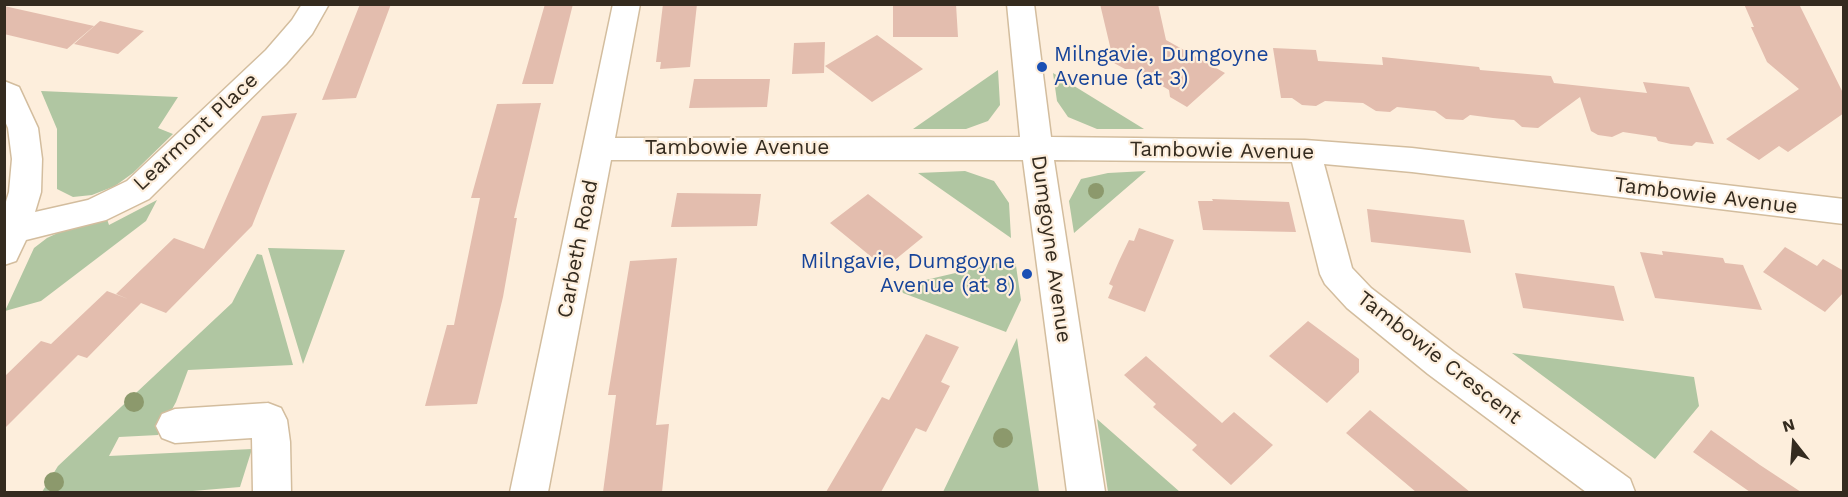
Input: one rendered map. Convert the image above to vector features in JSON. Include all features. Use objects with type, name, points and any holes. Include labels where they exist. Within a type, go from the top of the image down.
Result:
[{"type":"street","name":"Learmont Place","points":[[9,241],[95,211],[138,190],[276,57],[302,27],[316,4]]},
{"type":"street","name":"Carbeth Road","points":[[529,492],[627,4]]},
{"type":"street","name":"Dumgoyne Avenue","points":[[1020,4],[1037,150],[1086,492]]},
{"type":"street","points":[[4,91],[9,94],[23,128],[27,159],[24,192],[9,241]]},
{"type":"street","name":"Tambowie Avenue","points":[[598,149],[877,147],[1305,151],[1412,160],[1844,212]]},
{"type":"street","name":"Tambowie Crescent","points":[[1305,151],[1337,274],[1359,298],[1450,370],[1616,492]]},
{"type":"street","points":[[175,426],[268,420],[272,492]]},
{"type":"green space","points":[[998,70],[1000,105],[988,121],[966,129],[913,129]]},
{"type":"green space","points":[[1053,73],[1144,129],[1097,129],[1068,117],[1057,101]]},
{"type":"green space","points":[[41,91],[178,97],[158,128],[173,134],[133,173],[115,186],[92,195],[73,197],[57,189],[57,129]]},
{"type":"green space","points":[[965,171],[994,181],[1009,203],[1011,238],[918,173]]},
{"type":"green space","points":[[1146,171],[1074,233],[1069,201],[1081,179],[1108,173]]},
{"type":"green space","points":[[157,200],[146,221],[41,301],[5,311],[34,248],[47,238],[64,230],[107,219],[109,225]]},
{"type":"green space","points":[[268,248],[345,250],[303,364]]},
{"type":"green space","points":[[257,254],[262,255],[293,365],[188,370],[176,402],[158,435],[119,437],[109,456],[252,449],[240,487],[181,492],[42,492],[58,466],[232,303]]},
{"type":"green space","points":[[1015,259],[1021,300],[1006,332],[903,293],[900,286]]},
{"type":"green space","points":[[1017,338],[1039,492],[943,492]]},
{"type":"green space","points":[[1512,353],[1694,377],[1699,406],[1655,459]]},
{"type":"green space","points":[[1097,419],[1180,492],[1108,492]]},
{"type":"building","points":[[360,4],[391,4],[356,98],[322,100]]},
{"type":"building","points":[[545,4],[573,4],[553,84],[522,84]]},
{"type":"building","points":[[663,4],[697,4],[690,67],[660,69],[661,62],[656,62]]},
{"type":"building","points":[[893,4],[956,4],[958,37],[893,37]]},
{"type":"building","points":[[1100,4],[1158,4],[1166,40],[1225,73],[1187,107],[1170,97],[1169,90],[1134,69],[1125,69],[1114,63]]},
{"type":"building","points":[[1744,4],[1799,4],[1844,95],[1844,113],[1788,152],[1779,146],[1759,160],[1726,139],[1799,89],[1767,62],[1751,27],[1754,27]]},
{"type":"building","points":[[4,6],[94,26],[67,49],[4,34]]},
{"type":"building","points":[[100,21],[144,31],[118,54],[74,44]]},
{"type":"building","points":[[877,35],[923,69],[872,102],[825,66]]},
{"type":"building","points":[[825,42],[824,73],[792,74],[794,43]]},
{"type":"building","points":[[1273,48],[1316,50],[1318,61],[1383,65],[1382,57],[1479,67],[1480,70],[1551,76],[1554,83],[1647,93],[1643,82],[1689,87],[1714,144],[1696,142],[1692,146],[1671,144],[1658,141],[1656,137],[1623,132],[1612,137],[1598,135],[1591,131],[1580,97],[1538,128],[1522,127],[1514,120],[1470,115],[1463,120],[1446,119],[1435,111],[1397,107],[1390,112],[1376,111],[1363,103],[1325,101],[1316,106],[1302,105],[1292,98],[1281,98]]},
{"type":"building","points":[[694,79],[770,79],[767,107],[689,108]]},
{"type":"building","points":[[541,103],[514,218],[517,218],[503,297],[477,404],[425,406],[447,325],[454,325],[480,198],[471,198],[497,104]]},
{"type":"building","points":[[297,113],[252,226],[166,313],[141,303],[87,358],[78,355],[4,429],[4,377],[41,341],[51,344],[107,291],[128,299],[116,294],[174,238],[204,249],[262,116]]},
{"type":"building","points":[[677,193],[761,194],[757,226],[671,227]]},
{"type":"building","points":[[868,194],[923,237],[885,268],[830,223]]},
{"type":"building","points":[[1212,199],[1289,202],[1296,232],[1203,230],[1198,201],[1213,201]]},
{"type":"building","points":[[1367,209],[1464,220],[1471,253],[1371,242]]},
{"type":"building","points":[[1139,228],[1174,240],[1145,312],[1108,298],[1113,286],[1109,284],[1119,261],[1129,240],[1134,241]]},
{"type":"building","points":[[1785,247],[1817,266],[1823,259],[1844,271],[1844,292],[1825,312],[1763,272]]},
{"type":"building","points":[[1662,251],[1723,258],[1725,263],[1743,265],[1762,310],[1655,298],[1640,252],[1663,255]]},
{"type":"building","points":[[677,258],[656,425],[669,424],[662,492],[603,492],[616,395],[608,395],[630,261]]},
{"type":"building","points":[[1515,273],[1614,286],[1624,321],[1523,308]]},
{"type":"building","points":[[1308,321],[1359,359],[1359,372],[1327,403],[1269,356]]},
{"type":"building","points":[[926,334],[959,347],[941,382],[950,386],[926,432],[916,428],[881,492],[826,492],[882,397],[889,400]]},
{"type":"building","points":[[1146,356],[1222,423],[1234,412],[1273,445],[1231,485],[1192,450],[1197,445],[1153,407],[1156,404],[1124,375]]},
{"type":"building","points":[[1370,410],[1470,492],[1416,492],[1346,433]]},
{"type":"building","points":[[1711,430],[1801,492],[1750,492],[1693,452]]},
{"type":"place","name":"Milngavie, Dumgoyne Avenue (at 3)","points":[[1042,67]]},
{"type":"place","name":"Milngavie, Dumgoyne Avenue (at 8)","points":[[1027,274]]}]
